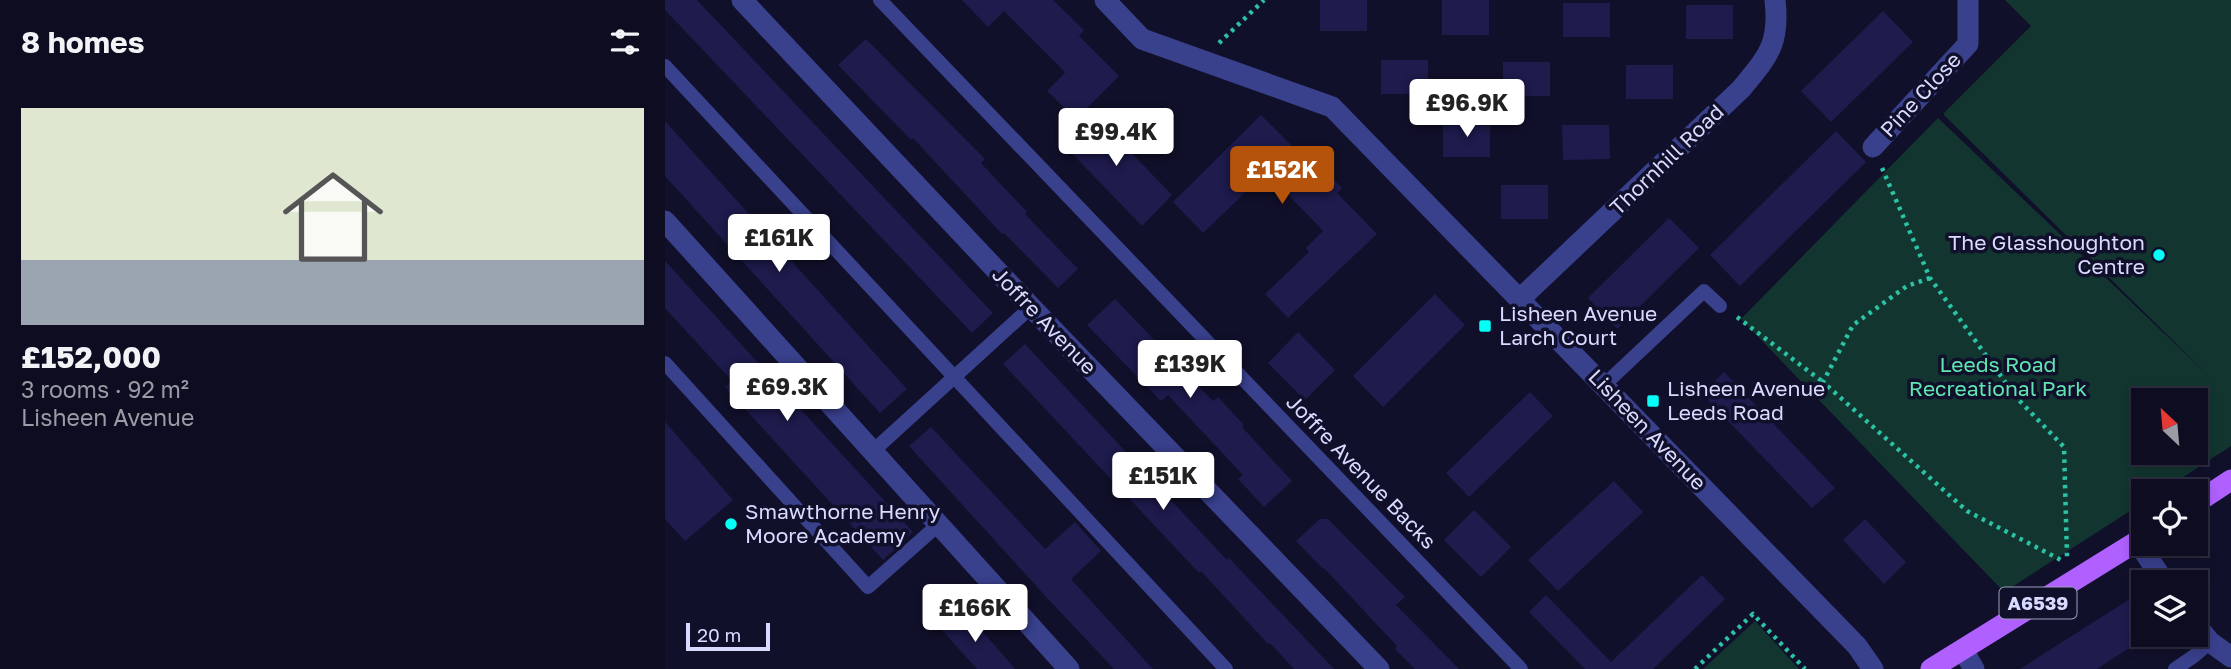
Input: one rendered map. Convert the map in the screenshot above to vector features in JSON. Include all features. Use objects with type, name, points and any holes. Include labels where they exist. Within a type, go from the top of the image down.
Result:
[{"type":"main road","points":[[2208,495],[2231,480]]},
{"type":"main road","name":"A6539","points":[[1931,669],[2131,545]]},
{"type":"street","name":"Joffre Avenue","points":[[742,0],[1031,307],[1379,669]]},
{"type":"street","name":"Lisheen Avenue","points":[[1105,0],[1142,39],[1332,107],[1857,646],[1873,669]]},
{"type":"street","name":"Thornhill Road","points":[[1520,299],[1741,89],[1769,56],[1778,25],[1775,0]]},
{"type":"street","name":"Pine Close","points":[[1873,148],[1968,44],[1968,0]]},
{"type":"street","points":[[665,221],[1069,669]]},
{"type":"street","points":[[2208,637],[2231,657]]},
{"type":"street","points":[[1963,650],[1974,669]]},
{"type":"lane","name":"Joffre Avenue Backs","points":[[880,0],[1521,669]]},
{"type":"lane","points":[[665,65],[1226,669]]},
{"type":"lane","points":[[1603,386],[1704,291],[1720,306]]},
{"type":"lane","points":[[871,452],[1031,307]]},
{"type":"lane","points":[[665,363],[868,587],[938,525]]},
{"type":"lane","points":[[2175,669],[2192,647]]},
{"type":"path","points":[[1201,60],[1264,0]]},
{"type":"path","points":[[1720,306],[1823,382],[1967,511],[2067,563],[2064,447],[2016,397],[1930,278],[1873,148]]},
{"type":"path","points":[[1823,382],[1853,325],[1907,286],[1930,278]]},
{"type":"path","points":[[1695,669],[1753,614],[1805,669]]},
{"type":"green space","name":"Leeds Road Recreational Park","points":[[2005,0],[2231,0],[2231,446],[2209,460],[2209,388],[2131,388],[2131,466],[2200,466],[2180,479],[2131,479],[2131,510],[2004,592],[1741,319],[1938,118],[2210,377],[1944,113],[2031,26]]},
{"type":"green space","points":[[1755,621],[1799,669],[1703,669]]},
{"type":"building","points":[[665,0],[697,0],[993,313],[972,333],[665,10]]},
{"type":"building","points":[[962,0],[1053,0],[1084,30],[1079,36],[1119,76],[1076,119],[1047,91],[1065,73],[1060,67],[1004,11],[988,27]]},
{"type":"building","points":[[1320,0],[1367,0],[1367,31],[1320,31]]},
{"type":"building","points":[[1442,0],[1489,0],[1489,35],[1442,35]]},
{"type":"building","points":[[1563,3],[1610,3],[1610,37],[1563,37]]},
{"type":"building","points":[[1686,5],[1733,5],[1733,39],[1686,39]]},
{"type":"building","points":[[1883,11],[1913,42],[1831,122],[1801,91]]},
{"type":"building","points":[[866,39],[985,159],[981,163],[1078,269],[1058,288],[1004,233],[1002,234],[913,138],[911,140],[838,65]]},
{"type":"building","points":[[1381,60],[1428,60],[1428,94],[1381,94]]},
{"type":"building","points":[[1503,62],[1550,62],[1550,96],[1503,96]]},
{"type":"building","points":[[1626,65],[1673,65],[1673,99],[1626,99]]},
{"type":"building","points":[[1090,110],[1172,195],[1142,226],[1059,140]]},
{"type":"building","points":[[1261,115],[1301,155],[1305,151],[1342,188],[1337,193],[1377,234],[1288,318],[1265,294],[1309,252],[1306,248],[1323,231],[1308,215],[1268,175],[1251,192],[1249,189],[1203,233],[1173,202]]},
{"type":"building","points":[[665,121],[907,389],[880,413],[665,176]]},
{"type":"building","points":[[1443,122],[1490,122],[1490,157],[1443,157]]},
{"type":"building","points":[[1562,125],[1609,125],[1610,159],[1563,160]]},
{"type":"building","points":[[1836,131],[1866,162],[1740,286],[1710,255]]},
{"type":"building","points":[[1501,185],[1548,185],[1548,219],[1501,219]]},
{"type":"building","points":[[1669,218],[1699,248],[1617,329],[1588,298]]},
{"type":"building","points":[[665,261],[913,532],[883,560],[725,387],[732,381],[665,308]]},
{"type":"building","points":[[1435,294],[1465,325],[1383,407],[1353,376]]},
{"type":"building","points":[[1115,299],[1213,401],[1218,397],[1292,481],[1264,507],[1238,479],[1243,475],[1168,395],[1161,401],[1087,325]]},
{"type":"building","points":[[1298,332],[1335,370],[1305,400],[1268,363]]},
{"type":"building","points":[[1025,344],[1227,560],[1229,558],[1334,669],[1294,669],[1201,571],[1199,573],[1003,364]]},
{"type":"building","points":[[1724,372],[1835,488],[1812,508],[1702,394]]},
{"type":"building","points":[[1530,392],[1553,416],[1469,497],[1446,473]]},
{"type":"building","points":[[665,422],[733,500],[685,541],[665,519]]},
{"type":"building","points":[[931,427],[1045,549],[1075,522],[1101,551],[1071,579],[1153,669],[1114,669],[1048,599],[909,446]]},
{"type":"building","points":[[1614,481],[1643,512],[1558,591],[1528,560]]},
{"type":"building","points":[[1474,510],[1511,547],[1481,577],[1444,540]]},
{"type":"building","points":[[1320,519],[1328,519],[1405,597],[1396,605],[1459,669],[1415,669],[1395,649],[1397,646],[1296,541]]},
{"type":"building","points":[[1865,519],[1906,562],[1884,584],[1843,540]]},
{"type":"building","points":[[1702,575],[1725,599],[1653,669],[1585,669],[1529,612],[1546,595],[1611,662]]},
{"type":"building","points":[[2131,598],[2131,633],[2128,635],[2131,635],[2131,647],[2097,669],[2020,669]]},
{"type":"building","points":[[962,609],[1015,669],[977,669],[941,629]]},
{"type":"place","name":"The Glasshoughton Centre","points":[[2159,255]]},
{"type":"place","name":"Lisheen Avenue Larch Court","points":[[1485,326]]},
{"type":"place","name":"Lisheen Avenue Leeds Road","points":[[1653,401]]},
{"type":"place","name":"Smawthorne Henry Moore Academy","points":[[731,524]]}]
